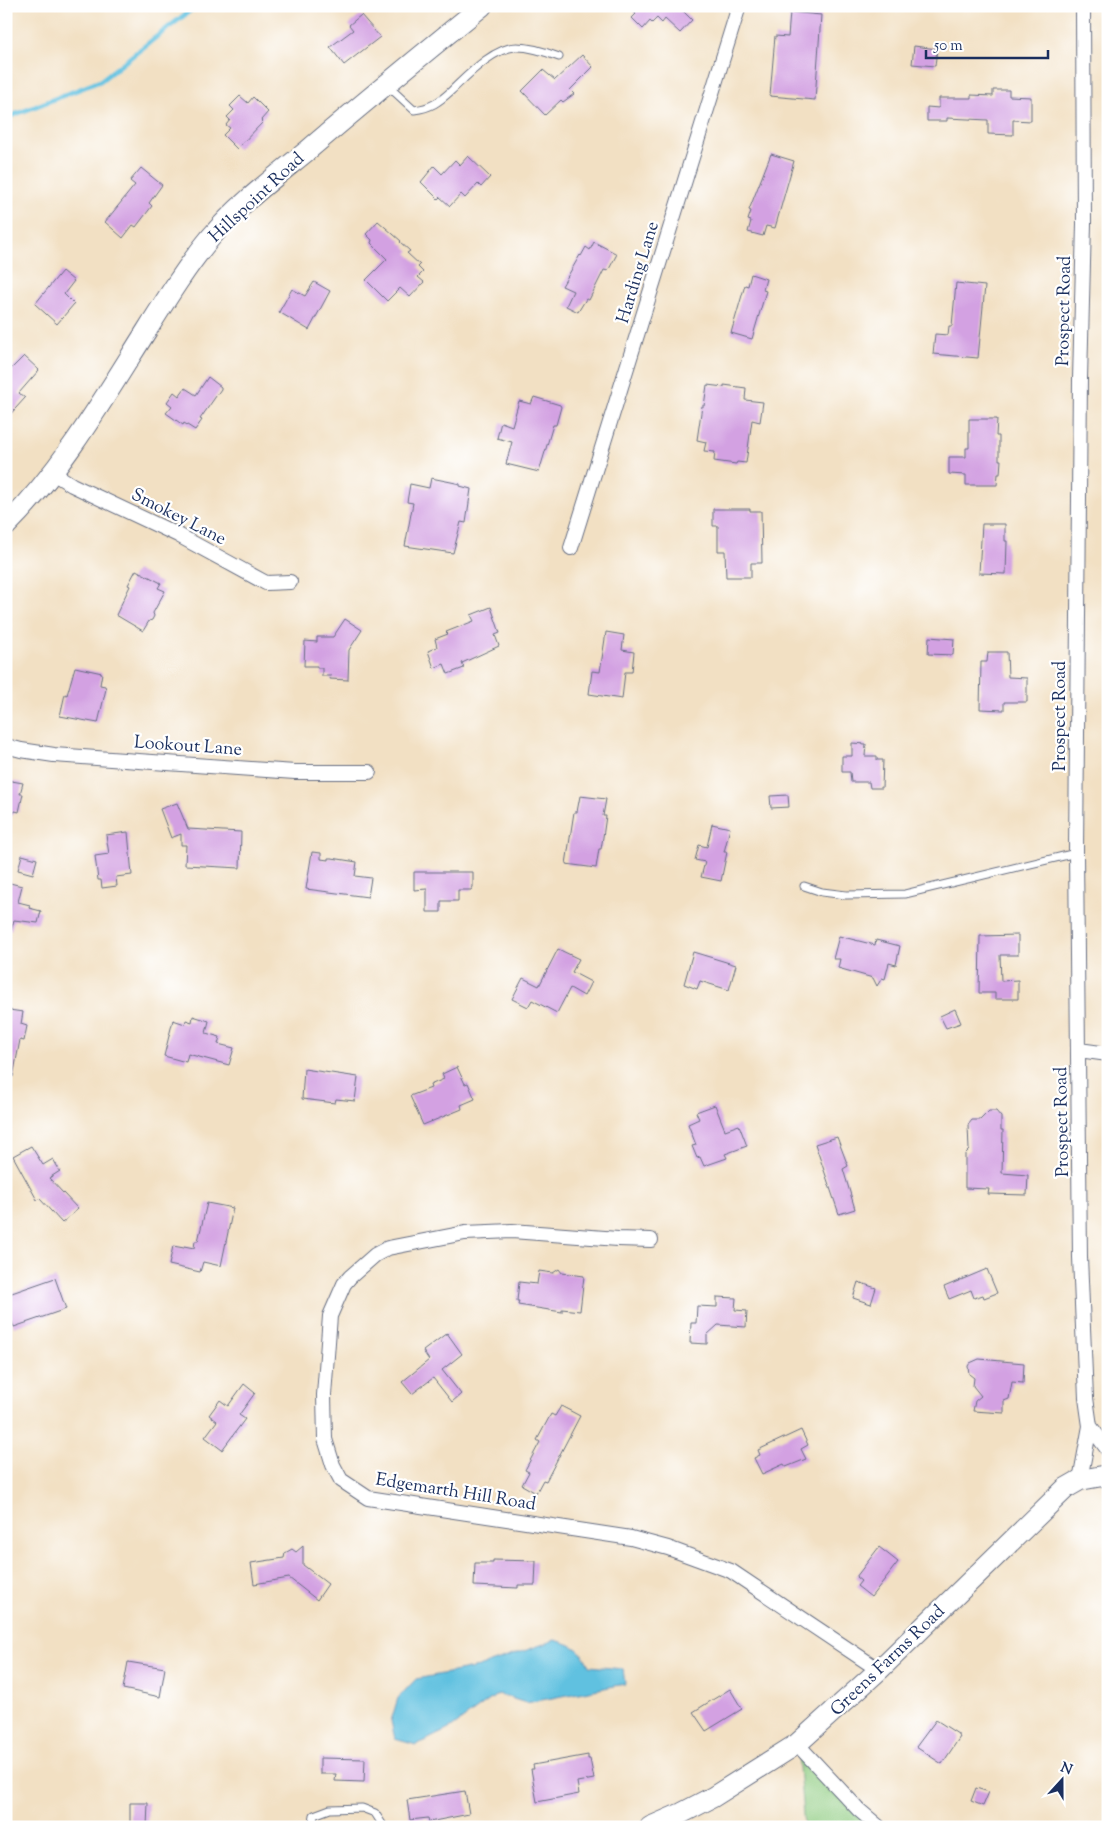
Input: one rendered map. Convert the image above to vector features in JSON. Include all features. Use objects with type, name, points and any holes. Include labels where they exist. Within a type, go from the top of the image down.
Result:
[{"type":"street","name":"Hillspoint Road","points":[[6,526],[53,473],[101,404],[177,283],[211,237],[248,200],[482,6]]},
{"type":"street","name":"Harding Lane","points":[[571,548],[739,6]]},
{"type":"street","name":"Prospect Road","points":[[1080,1480],[1090,1426],[1086,1398],[1080,1257],[1076,853],[1080,379],[1084,224],[1083,6]]},
{"type":"street","name":"Smokey Lane","points":[[53,473],[72,485],[178,535],[266,583],[290,582]]},
{"type":"street","name":"Lookout Lane","points":[[6,746],[20,750],[64,756],[295,772],[369,772]]},
{"type":"street","points":[[1079,1050],[1108,1054]]},
{"type":"street","name":"Edgemarth Hill Road","points":[[651,1240],[512,1231],[465,1233],[419,1244],[388,1248],[375,1255],[344,1284],[330,1316],[324,1395],[325,1439],[333,1465],[341,1480],[368,1498],[631,1538],[668,1548],[731,1571],[879,1670]]},
{"type":"street","name":"Prospect Road","points":[[1090,1426],[1108,1450]]},
{"type":"street","name":"Greens Farms Road","points":[[650,1827],[713,1797],[797,1744],[879,1670],[1055,1497],[1080,1480],[1108,1475]]},
{"type":"street","points":[[797,1744],[859,1810],[878,1827]]},
{"type":"lane","points":[[386,84],[414,110],[423,109],[436,105],[471,72],[499,51],[516,47],[542,51],[559,57]]},
{"type":"lane","points":[[804,886],[822,892],[846,895],[905,894],[1076,853]]},
{"type":"lane","points":[[312,1827],[314,1815],[330,1808],[362,1808],[375,1813],[384,1827]]},
{"type":"green space","points":[[797,1744],[879,1827],[804,1827]]},
{"type":"water","points":[[555,1640],[576,1648],[583,1655],[589,1666],[623,1669],[625,1684],[526,1703],[498,1694],[451,1728],[416,1745],[395,1739],[391,1721],[398,1698],[416,1679],[479,1667]]},
{"type":"building","points":[[628,6],[678,6],[692,20],[680,33],[665,19],[662,23],[657,18],[652,23],[650,21],[643,29],[632,18],[636,14]]},
{"type":"building","points":[[790,12],[821,15],[815,100],[770,96],[775,36],[788,37]]},
{"type":"building","points":[[361,15],[380,37],[344,65],[330,47],[353,30],[349,25]]},
{"type":"building","points":[[914,46],[937,49],[935,66],[912,64]]},
{"type":"building","points":[[582,55],[593,67],[570,90],[574,94],[563,102],[561,100],[545,115],[522,91],[543,70],[555,80]]},
{"type":"building","points":[[993,90],[1009,90],[1009,96],[1031,97],[1031,121],[1013,120],[1013,135],[988,134],[988,120],[947,118],[947,121],[927,121],[927,107],[939,108],[939,98],[971,98],[971,95],[993,96]]},
{"type":"building","points":[[240,96],[248,103],[253,97],[268,112],[261,120],[263,122],[237,149],[223,135],[230,128],[226,125],[230,120],[227,117],[234,110],[230,106]]},
{"type":"building","points":[[771,154],[794,161],[775,228],[766,226],[763,236],[748,232],[751,221],[748,220],[751,211],[749,210]]},
{"type":"building","points":[[468,156],[490,177],[481,187],[478,184],[465,198],[461,194],[450,206],[440,197],[438,199],[421,182],[434,166],[442,174],[455,160],[460,165]]},
{"type":"building","points":[[141,168],[162,185],[149,203],[152,206],[136,227],[133,225],[123,238],[105,222],[135,185],[130,181]]},
{"type":"building","points":[[378,221],[410,251],[407,253],[420,265],[418,267],[423,272],[418,277],[424,282],[410,297],[400,288],[387,301],[366,280],[387,259],[371,243],[372,240],[366,234]]},
{"type":"building","points":[[594,242],[617,254],[608,271],[604,270],[589,300],[586,299],[578,312],[566,306],[573,291],[562,286],[580,255],[586,247],[590,250]]},
{"type":"building","points":[[62,271],[74,281],[64,294],[74,304],[57,324],[35,304]]},
{"type":"building","points":[[751,274],[766,279],[763,290],[766,291],[752,339],[731,333],[745,285],[748,286]]},
{"type":"building","points":[[314,282],[330,291],[309,330],[279,312],[292,289],[305,296]]},
{"type":"building","points":[[956,283],[985,286],[978,358],[933,354],[935,334],[948,335],[949,326],[952,326]]},
{"type":"building","points":[[24,356],[39,370],[19,393],[25,398],[6,419],[6,374]]},
{"type":"building","points":[[208,377],[221,389],[200,419],[202,420],[195,430],[184,423],[183,425],[166,413],[172,406],[167,402],[174,392],[179,396],[185,388],[196,395]]},
{"type":"building","points":[[707,385],[746,388],[745,400],[763,402],[760,422],[752,420],[746,463],[737,462],[736,464],[714,461],[715,452],[704,451],[706,442],[697,440]]},
{"type":"building","points":[[534,397],[560,405],[561,407],[556,425],[553,425],[539,472],[506,464],[512,442],[497,438],[501,422],[512,426],[519,401],[531,404]]},
{"type":"building","points":[[969,419],[997,419],[996,436],[999,436],[999,460],[1001,460],[997,485],[966,485],[966,475],[949,474],[949,457],[966,457],[966,448],[969,448]]},
{"type":"building","points":[[431,478],[460,484],[460,486],[471,489],[466,523],[461,522],[453,553],[405,546],[413,503],[407,502],[410,484],[429,488]]},
{"type":"building","points":[[713,509],[750,509],[750,511],[761,511],[762,563],[751,563],[751,577],[726,577],[725,551],[718,551],[718,526],[713,526]]},
{"type":"building","points":[[982,524],[1005,524],[1005,541],[1007,541],[1006,574],[979,573]]},
{"type":"building","points":[[136,570],[161,583],[158,588],[165,591],[153,613],[152,620],[149,621],[143,631],[116,615]]},
{"type":"building","points":[[491,607],[500,633],[495,635],[499,646],[462,663],[464,668],[448,674],[444,664],[434,668],[428,651],[437,647],[435,639],[448,634],[446,632],[474,621],[471,615]]},
{"type":"building","points":[[345,619],[362,630],[349,650],[348,680],[330,679],[331,676],[322,676],[322,668],[304,666],[305,641],[317,642],[317,637],[333,637]]},
{"type":"building","points":[[606,632],[624,635],[622,650],[634,652],[632,672],[625,672],[622,699],[589,694],[592,671],[600,672]]},
{"type":"building","points":[[929,637],[954,639],[953,655],[928,654]]},
{"type":"building","points":[[988,652],[1007,652],[1008,677],[1027,678],[1027,702],[1004,702],[1004,710],[980,709],[981,662],[987,662]]},
{"type":"building","points":[[75,667],[102,673],[100,685],[105,686],[106,689],[98,723],[60,716],[65,694],[67,695]]},
{"type":"building","points":[[852,743],[866,744],[865,756],[877,756],[877,760],[883,760],[882,788],[870,788],[869,782],[851,782],[850,772],[842,772],[842,756],[852,756]]},
{"type":"building","points":[[6,780],[23,783],[20,794],[23,794],[19,812],[15,811],[6,822]]},
{"type":"building","points":[[788,795],[789,807],[771,808],[770,796]]},
{"type":"building","points":[[580,796],[606,799],[603,816],[606,816],[603,837],[596,868],[566,864],[574,812],[577,812]]},
{"type":"building","points":[[177,803],[188,829],[241,832],[240,868],[185,865],[186,845],[181,845],[181,834],[171,838],[160,809]]},
{"type":"building","points":[[712,824],[730,828],[724,852],[727,852],[721,881],[701,877],[705,862],[695,860],[699,845],[707,847]]},
{"type":"building","points":[[128,832],[132,875],[116,877],[117,886],[102,888],[101,880],[98,880],[95,856],[109,854],[106,835]]},
{"type":"building","points":[[312,852],[321,853],[321,859],[328,860],[328,858],[332,858],[357,862],[355,876],[371,878],[368,897],[306,889]]},
{"type":"building","points":[[22,855],[37,859],[33,874],[18,870]]},
{"type":"building","points":[[414,872],[473,872],[473,887],[471,890],[458,890],[458,901],[441,901],[441,912],[427,912],[427,889],[414,890]]},
{"type":"building","points":[[6,882],[22,886],[18,902],[30,905],[29,908],[41,911],[38,923],[14,920],[11,930],[6,929]]},
{"type":"building","points":[[1018,935],[1018,955],[1000,955],[1001,981],[1018,980],[1018,999],[995,999],[995,993],[979,993],[980,936]]},
{"type":"building","points":[[839,936],[875,945],[876,940],[900,946],[896,965],[889,963],[885,979],[882,978],[877,986],[873,978],[838,968],[840,959],[833,959]]},
{"type":"building","points":[[558,949],[579,959],[572,972],[591,982],[584,996],[570,988],[557,1013],[532,1000],[528,1007],[512,999],[523,978],[539,986]]},
{"type":"building","points":[[693,952],[736,965],[729,990],[700,981],[697,989],[684,984]]},
{"type":"building","points":[[955,1009],[961,1023],[946,1028],[940,1016]]},
{"type":"building","points":[[9,1010],[23,1012],[21,1024],[27,1026],[24,1041],[20,1040],[13,1077],[6,1076],[6,1013]]},
{"type":"building","points":[[193,1016],[209,1021],[206,1033],[220,1037],[218,1044],[234,1048],[229,1065],[188,1054],[186,1062],[164,1056],[173,1020],[185,1024],[186,1020],[192,1022]]},
{"type":"building","points":[[457,1067],[465,1084],[468,1083],[475,1099],[461,1105],[462,1109],[423,1125],[410,1096],[431,1088],[430,1085],[444,1079],[442,1074]]},
{"type":"building","points":[[304,1069],[358,1077],[355,1101],[336,1099],[335,1103],[302,1099]]},
{"type":"building","points":[[715,1105],[725,1130],[739,1125],[747,1146],[725,1154],[727,1158],[704,1166],[700,1157],[697,1158],[692,1146],[696,1145],[688,1124],[699,1119],[696,1112]]},
{"type":"building","points":[[989,1111],[996,1111],[1001,1117],[1001,1130],[1003,1130],[1002,1173],[1028,1175],[1027,1195],[988,1194],[989,1189],[965,1188],[965,1154],[969,1150],[968,1125],[972,1120],[980,1120]]},
{"type":"building","points":[[837,1137],[848,1166],[843,1169],[855,1209],[839,1214],[815,1144]]},
{"type":"building","points":[[31,1146],[43,1165],[53,1159],[60,1171],[49,1178],[78,1209],[62,1223],[40,1199],[37,1200],[13,1156]]},
{"type":"building","points":[[207,1203],[233,1208],[221,1266],[203,1262],[200,1272],[169,1265],[173,1246],[194,1248],[195,1241],[198,1241]]},
{"type":"building","points":[[559,1269],[562,1273],[584,1276],[580,1311],[562,1309],[562,1312],[518,1305],[519,1282],[537,1284],[539,1271],[553,1273]]},
{"type":"building","points":[[987,1269],[997,1293],[984,1298],[983,1295],[974,1298],[971,1290],[949,1299],[944,1287]]},
{"type":"building","points":[[55,1278],[66,1309],[14,1327],[6,1313],[6,1295]]},
{"type":"building","points":[[858,1282],[876,1288],[871,1304],[853,1298]]},
{"type":"building","points":[[717,1297],[736,1298],[735,1310],[747,1311],[746,1327],[718,1325],[707,1335],[707,1344],[690,1343],[691,1323],[696,1323],[697,1306],[717,1307]]},
{"type":"building","points":[[447,1333],[462,1354],[442,1370],[461,1394],[452,1402],[433,1378],[412,1394],[402,1382],[429,1360],[423,1351]]},
{"type":"building","points":[[979,1359],[1024,1363],[1023,1383],[1012,1382],[1009,1399],[1004,1401],[1004,1413],[973,1411],[975,1401],[981,1396],[973,1386],[974,1378],[969,1374],[968,1366]]},
{"type":"building","points":[[244,1384],[255,1393],[239,1415],[245,1419],[222,1450],[205,1437],[217,1421],[209,1415],[220,1400],[228,1406]]},
{"type":"building","points":[[561,1406],[580,1416],[546,1481],[543,1480],[536,1493],[522,1485],[529,1472],[525,1470],[540,1442],[537,1440],[551,1414],[555,1416]]},
{"type":"building","points":[[801,1430],[808,1445],[801,1449],[806,1459],[786,1467],[784,1464],[762,1474],[754,1458],[760,1455],[758,1450]]},
{"type":"building","points":[[303,1546],[303,1565],[328,1584],[317,1600],[289,1578],[254,1584],[251,1563],[284,1558],[285,1553],[292,1549],[296,1552]]},
{"type":"building","points":[[879,1547],[898,1562],[871,1597],[857,1586],[861,1581],[856,1577]]},
{"type":"building","points":[[493,1560],[536,1561],[535,1585],[518,1585],[518,1588],[474,1586],[475,1563],[493,1563]]},
{"type":"building","points":[[128,1662],[165,1668],[160,1697],[123,1689]]},
{"type":"building","points":[[730,1689],[742,1709],[706,1731],[693,1712]]},
{"type":"building","points":[[936,1720],[960,1737],[942,1764],[916,1747]]},
{"type":"building","points":[[588,1755],[594,1779],[577,1782],[579,1794],[537,1802],[531,1769],[534,1769],[533,1765]]},
{"type":"building","points":[[320,1758],[365,1759],[364,1782],[335,1781],[336,1774],[320,1774]]},
{"type":"building","points":[[976,1788],[989,1792],[983,1806],[971,1801]]},
{"type":"building","points":[[465,1791],[469,1814],[429,1822],[428,1818],[410,1820],[407,1800]]},
{"type":"building","points":[[130,1803],[148,1803],[147,1827],[130,1827]]},
{"type":"waterway","points":[[6,118],[100,81],[196,6]]}]
